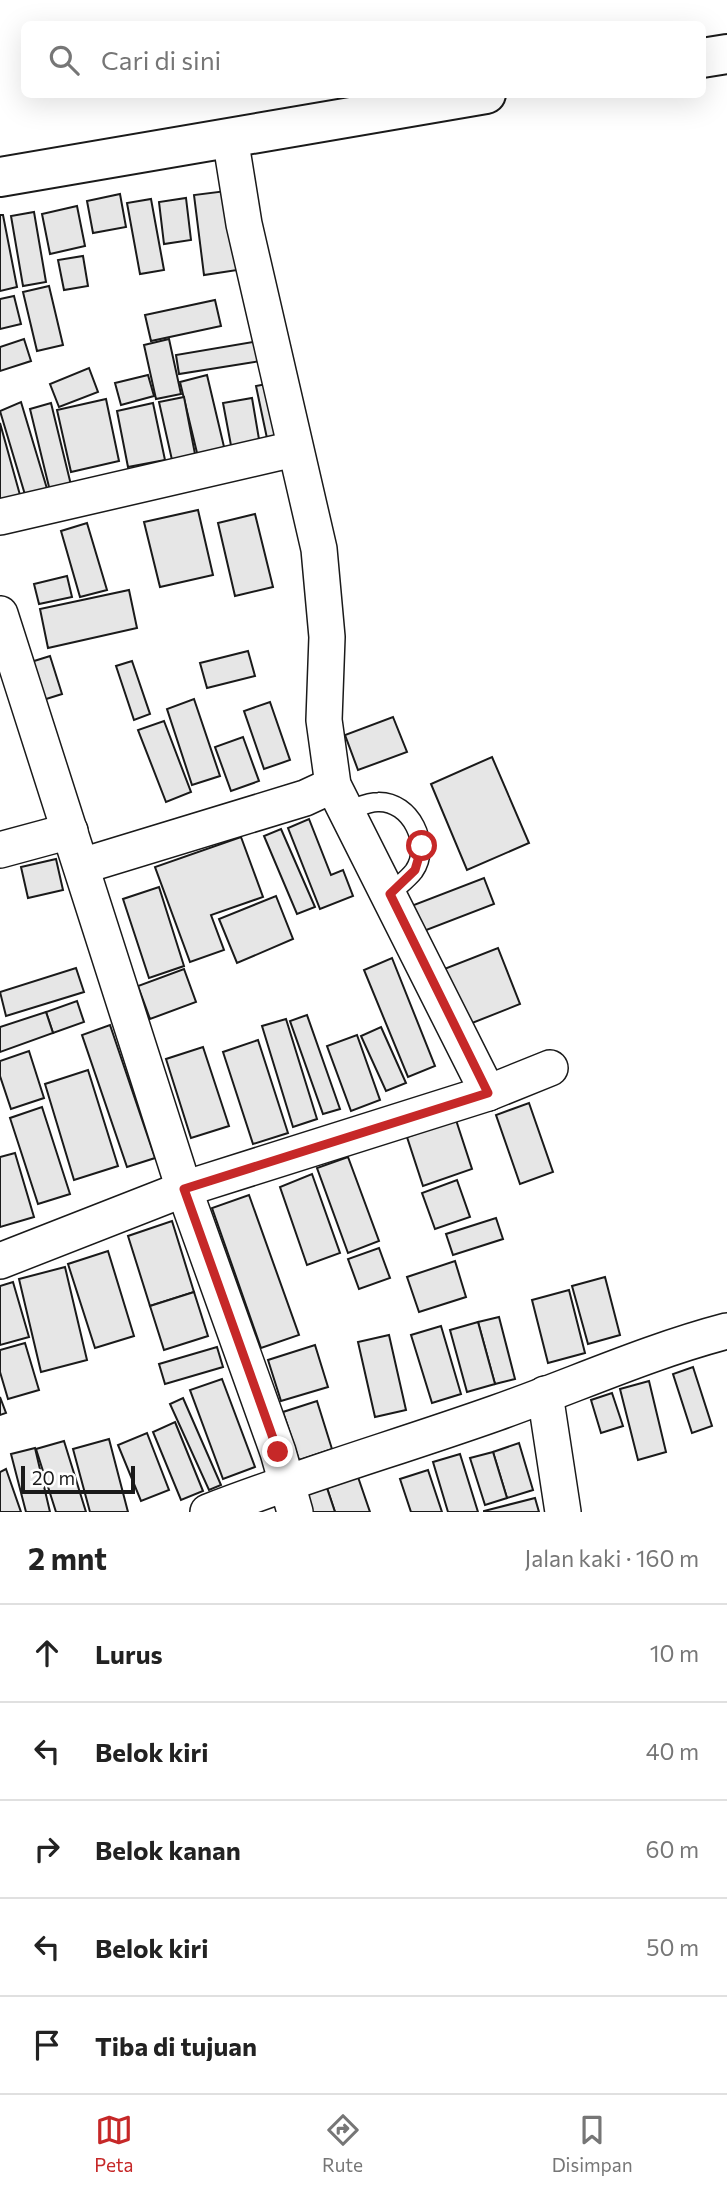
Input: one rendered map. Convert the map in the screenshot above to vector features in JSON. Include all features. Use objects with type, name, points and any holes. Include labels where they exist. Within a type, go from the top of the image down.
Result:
[{"type":"main road","points":[[706,57],[727,54]]},
{"type":"main road","points":[[0,177],[462,98]]},
{"type":"street","points":[[230,137],[244,224],[294,449],[320,549],[327,636],[324,720],[340,798],[488,1093]]},
{"type":"street","points":[[0,517],[294,449]]},
{"type":"street","points":[[0,614],[184,1189],[291,1497]]},
{"type":"street","points":[[82,866],[304,798],[340,798]]},
{"type":"street","points":[[0,850],[70,831]]},
{"type":"street","points":[[0,1261],[184,1189],[488,1093],[550,1069]]},
{"type":"street","points":[[208,1512],[291,1497],[673,1345],[727,1331]]},
{"type":"street","points":[[545,1394],[563,1512]]},
{"type":"lane","points":[[340,798],[396,806],[406,814],[419,832],[422,846],[415,870],[390,894]]},
{"type":"building","points":[[234,190],[244,269],[204,275],[194,195]]},
{"type":"building","points":[[120,194],[126,227],[93,233],[87,201]]},
{"type":"building","points":[[186,198],[191,240],[164,244],[159,202]]},
{"type":"building","points":[[151,199],[164,270],[140,274],[127,203]]},
{"type":"building","points":[[77,206],[85,246],[50,254],[42,214]]},
{"type":"building","points":[[34,212],[46,282],[23,286],[11,216]]},
{"type":"building","points":[[0,215],[3,215],[17,287],[0,291]]},
{"type":"building","points":[[83,256],[88,286],[64,290],[58,260]]},
{"type":"building","points":[[49,286],[63,345],[37,351],[23,292]]},
{"type":"building","points":[[14,296],[21,324],[0,329],[0,299]]},
{"type":"building","points":[[215,300],[221,326],[151,341],[145,315]]},
{"type":"building","points":[[24,339],[31,361],[0,371],[0,347]]},
{"type":"building","points":[[169,339],[181,394],[156,399],[144,345]]},
{"type":"building","points":[[265,340],[267,360],[179,374],[176,355]]},
{"type":"building","points":[[89,368],[98,392],[59,407],[50,384]]},
{"type":"building","points":[[148,375],[154,396],[121,405],[115,383]]},
{"type":"building","points":[[207,375],[225,451],[198,457],[180,382]]},
{"type":"building","points":[[277,382],[288,439],[268,443],[256,386]]},
{"type":"building","points":[[184,397],[195,454],[172,460],[159,402]]},
{"type":"building","points":[[252,398],[261,451],[233,456],[223,403]]},
{"type":"building","points":[[106,399],[119,461],[71,472],[57,410]]},
{"type":"building","points":[[21,402],[48,492],[26,498],[0,411]]},
{"type":"building","points":[[51,403],[71,485],[50,491],[30,409]]},
{"type":"building","points":[[153,403],[165,460],[128,467],[117,411]]},
{"type":"building","points":[[0,423],[20,495],[0,501]]},
{"type":"building","points":[[198,510],[213,575],[160,587],[144,522]]},
{"type":"building","points":[[255,514],[273,587],[235,596],[218,523]]},
{"type":"building","points":[[87,523],[107,590],[80,597],[61,531]]},
{"type":"building","points":[[67,576],[72,597],[39,604],[34,584]]},
{"type":"building","points":[[129,590],[137,628],[48,648],[40,609]]},
{"type":"building","points":[[248,651],[255,676],[207,688],[200,663]]},
{"type":"building","points":[[50,656],[62,694],[43,700],[31,662]]},
{"type":"building","points":[[132,661],[150,714],[134,720],[116,666]]},
{"type":"building","points":[[194,699],[220,776],[192,785],[167,709]]},
{"type":"building","points":[[270,702],[290,760],[264,769],[244,711]]},
{"type":"building","points":[[393,717],[407,752],[358,770],[345,735]]},
{"type":"building","points":[[164,721],[191,792],[166,802],[138,730]]},
{"type":"building","points":[[243,737],[259,781],[231,791],[215,747]]},
{"type":"building","points":[[492,757],[529,843],[467,870],[431,784]]},
{"type":"building","points":[[309,819],[331,875],[343,870],[353,896],[320,909],[288,828]]},
{"type":"building","points":[[281,829],[315,907],[297,914],[264,836]]},
{"type":"building","points":[[241,837],[263,897],[211,915],[224,950],[190,962],[155,867]]},
{"type":"building","points":[[56,859],[63,890],[28,898],[21,867]]},
{"type":"building","points":[[484,878],[494,904],[416,934],[406,908]]},
{"type":"building","points":[[159,887],[184,966],[149,978],[123,899]]},
{"type":"building","points":[[276,896],[293,939],[237,963],[219,919]]},
{"type":"building","points":[[498,948],[520,1004],[457,1029],[434,973]]},
{"type":"building","points":[[392,958],[435,1066],[408,1077],[364,970]]},
{"type":"building","points":[[76,968],[84,992],[6,1016],[0,992]]},
{"type":"building","points":[[184,969],[196,1002],[150,1019],[138,986]]},
{"type":"building","points":[[77,1001],[84,1022],[53,1033],[46,1012]]},
{"type":"building","points":[[46,1012],[53,1033],[0,1052],[0,1027]]},
{"type":"building","points":[[307,1015],[340,1109],[323,1114],[290,1021]]},
{"type":"building","points":[[286,1019],[317,1119],[293,1127],[262,1026]]},
{"type":"building","points":[[110,1025],[155,1158],[127,1167],[82,1035]]},
{"type":"building","points":[[381,1027],[406,1083],[386,1091],[361,1036]]},
{"type":"building","points":[[357,1035],[380,1100],[351,1111],[327,1046]]},
{"type":"building","points":[[258,1040],[288,1133],[253,1144],[223,1052]]},
{"type":"building","points":[[203,1047],[229,1126],[191,1138],[166,1059]]},
{"type":"building","points":[[29,1051],[44,1098],[11,1109],[0,1076],[0,1061]]},
{"type":"building","points":[[88,1070],[118,1166],[74,1180],[45,1084]]},
{"type":"building","points":[[529,1103],[553,1172],[520,1184],[496,1115]]},
{"type":"building","points":[[42,1107],[70,1194],[38,1204],[10,1118]]},
{"type":"building","points":[[456,1120],[472,1169],[423,1186],[407,1137]]},
{"type":"building","points":[[15,1153],[34,1217],[0,1227],[0,1157]]},
{"type":"building","points":[[348,1157],[379,1241],[348,1253],[317,1168]]},
{"type":"building","points":[[312,1174],[340,1253],[307,1265],[280,1187]]},
{"type":"building","points":[[457,1180],[470,1217],[435,1229],[422,1193]]},
{"type":"building","points":[[249,1195],[299,1335],[261,1348],[212,1208]]},
{"type":"building","points":[[496,1218],[503,1239],[453,1255],[446,1234]]},
{"type":"building","points":[[172,1221],[194,1292],[150,1306],[128,1236]]},
{"type":"building","points":[[379,1248],[390,1278],[359,1289],[348,1259]]},
{"type":"building","points":[[108,1251],[134,1336],[95,1348],[68,1264]]},
{"type":"building","points":[[455,1261],[466,1297],[419,1312],[407,1277]]},
{"type":"building","points":[[65,1267],[87,1360],[41,1372],[19,1279]]},
{"type":"building","points":[[605,1277],[620,1335],[588,1344],[572,1286]]},
{"type":"building","points":[[13,1282],[29,1337],[0,1345],[0,1286]]},
{"type":"building","points":[[569,1290],[585,1353],[548,1363],[532,1300]]},
{"type":"building","points":[[194,1292],[208,1336],[164,1350],[150,1306]]},
{"type":"building","points":[[499,1317],[515,1379],[495,1384],[478,1322]]},
{"type":"building","points":[[478,1322],[495,1384],[467,1392],[450,1330]]},
{"type":"building","points":[[441,1326],[461,1394],[432,1403],[411,1335]]},
{"type":"building","points":[[389,1335],[406,1410],[375,1417],[358,1342]]},
{"type":"building","points":[[25,1343],[39,1390],[8,1399],[0,1372],[0,1350]]},
{"type":"building","points":[[315,1345],[328,1387],[281,1401],[268,1360]]},
{"type":"building","points":[[217,1347],[223,1367],[165,1384],[159,1364]]},
{"type":"building","points":[[693,1367],[712,1426],[692,1433],[673,1374]]},
{"type":"building","points":[[222,1379],[255,1467],[223,1479],[190,1390]]},
{"type":"building","points":[[649,1381],[666,1452],[638,1460],[620,1389]]},
{"type":"building","points":[[612,1393],[623,1426],[601,1433],[591,1400]]},
{"type":"building","points":[[0,1397],[6,1413],[0,1415]]},
{"type":"building","points":[[183,1398],[221,1485],[209,1490],[170,1404]]},
{"type":"building","points":[[317,1401],[332,1449],[299,1460],[283,1412]]},
{"type":"building","points":[[175,1422],[203,1491],[181,1500],[153,1432]]},
{"type":"building","points":[[147,1433],[169,1490],[141,1501],[118,1445]]},
{"type":"building","points":[[109,1439],[128,1512],[90,1512],[73,1449]]},
{"type":"building","points":[[64,1441],[86,1512],[56,1512],[36,1449]]},
{"type":"building","points":[[519,1443],[533,1490],[507,1498],[493,1452]]},
{"type":"building","points":[[35,1448],[50,1512],[26,1512],[11,1454]]},
{"type":"building","points":[[493,1452],[507,1498],[485,1505],[470,1458]]},
{"type":"building","points":[[460,1454],[478,1512],[448,1512],[433,1462]]},
{"type":"building","points":[[6,1469],[21,1512],[0,1512],[0,1472]]},
{"type":"building","points":[[428,1470],[442,1512],[411,1512],[400,1479]]},
{"type":"building","points":[[358,1477],[370,1512],[335,1512],[327,1488]]},
{"type":"building","points":[[327,1488],[335,1512],[305,1512],[300,1497]]},
{"type":"building","points":[[535,1498],[539,1512],[484,1512],[484,1511]]},
{"type":"route","points":[[278,1452],[184,1189],[488,1093],[390,894],[415,870],[422,846]]}]
